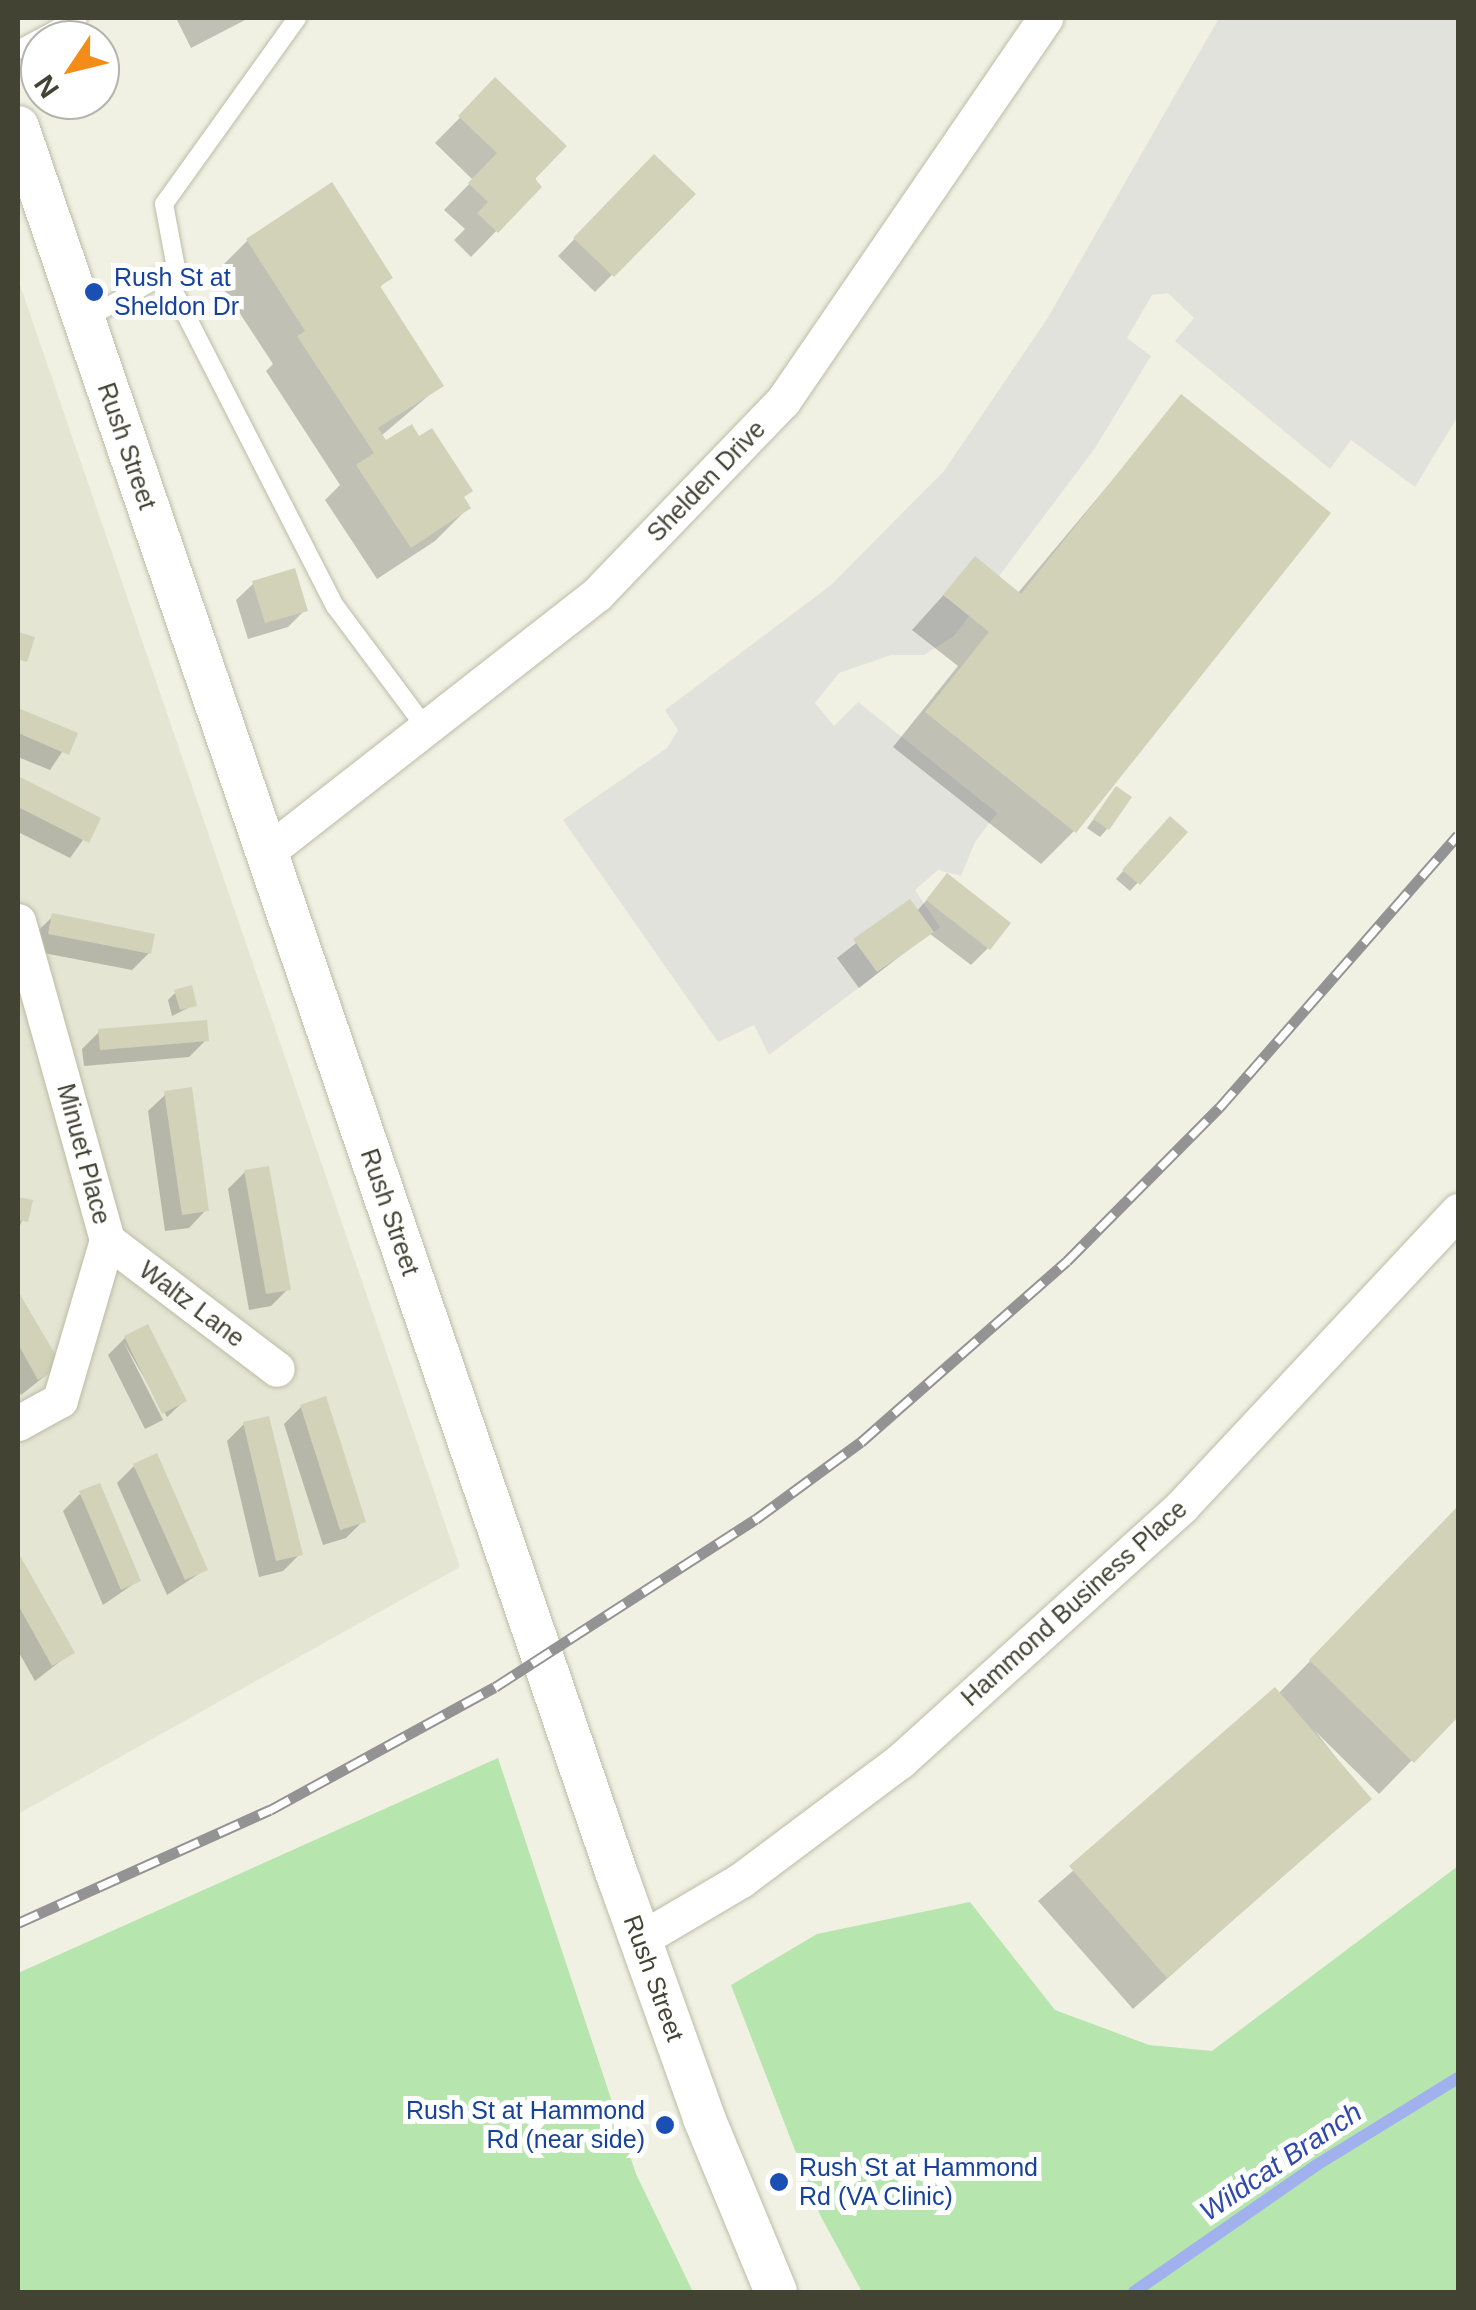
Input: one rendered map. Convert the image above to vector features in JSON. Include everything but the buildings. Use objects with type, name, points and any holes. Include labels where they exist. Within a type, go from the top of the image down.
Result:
[{"type":"street","name":"Shelden Drive","points":[[268,852],[597,594],[782,401],[1045,18]]},
{"type":"street","name":"Rush Street","points":[[18,128],[641,1939],[704,2118],[776,2292]]},
{"type":"street","name":"Minuet Place","points":[[18,920],[107,1240],[60,1400],[18,1424]]},
{"type":"street","name":"Hammond Business Place","points":[[641,1939],[741,1880],[900,1761],[1182,1506],[1458,1211]]},
{"type":"street","name":"Waltz Lane","points":[[107,1240],[277,1368]]},
{"type":"lane","points":[[18,50],[78,18]]},
{"type":"lane","points":[[84,320],[176,268],[164,204],[297,18]]},
{"type":"lane","points":[[164,274],[335,606],[426,728]]},
{"type":"shaded area","points":[[1219,18],[1458,18],[1458,416],[1415,487],[1351,440],[1330,469],[1175,341],[1194,318],[1168,293],[1152,295],[1127,338],[1151,356],[1095,448],[954,636],[924,655],[891,655],[839,673],[815,703],[834,726],[858,702],[997,813],[975,842],[961,876],[938,870],[915,890],[940,927],[769,1055],[754,1025],[718,1042],[563,820],[667,748],[678,730],[665,710],[831,585],[944,471],[1047,319]]},
{"type":"shaded area","points":[[18,279],[460,1567],[18,1814]]},
{"type":"green space","points":[[498,1758],[636,2174],[693,2292],[18,2292],[18,1973]]},
{"type":"green space","points":[[1458,1866],[1458,2292],[862,2292],[820,2215],[731,1985],[817,1934],[970,1902],[1055,2010],[1149,2045],[1212,2051]]},
{"type":"waterway","name":"Wildcat Branch","points":[[1134,2292],[1315,2166],[1458,2078]]},
{"type":"railway","points":[[18,1923],[270,1810],[495,1687],[756,1519],[861,1442],[1067,1261],[1219,1108],[1458,835]]},
{"type":"place","name":"Rush St at Sheldon Dr","points":[[94,292]]},
{"type":"place","name":"Rush St at Hammond Rd (near side)","points":[[665,2125]]},
{"type":"place","name":"Rush St at Hammond Rd (VA Clinic)","points":[[779,2182]]}]
